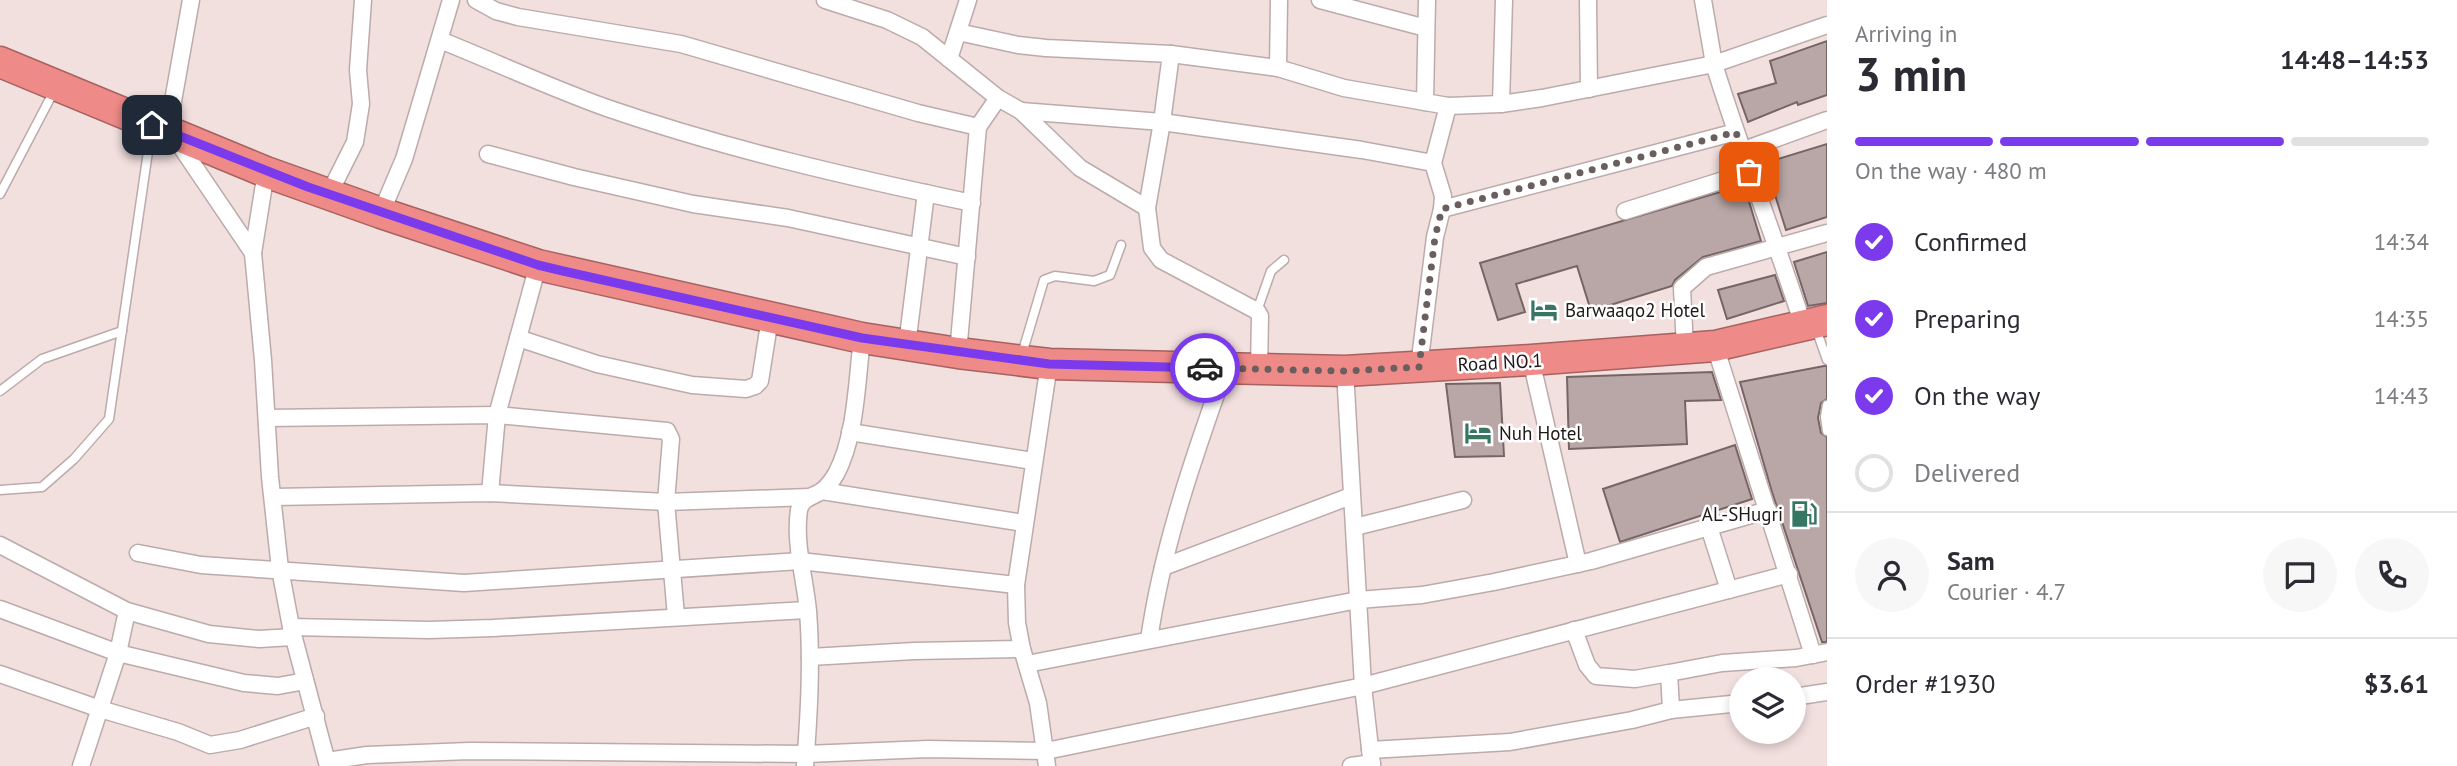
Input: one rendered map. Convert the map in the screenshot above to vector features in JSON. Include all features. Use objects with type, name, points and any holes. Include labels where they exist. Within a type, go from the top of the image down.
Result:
[{"type":"highway","name":"Road NO.1","points":[[0,62],[267,172],[538,265],[862,338],[958,353],[1035,362],[1345,371],[1715,346],[1815,323]]},
{"type":"street","points":[[191,0],[173,102],[161,128],[253,253]]},
{"type":"street","points":[[329,194],[355,142],[361,104],[358,70],[363,0]]},
{"type":"street","points":[[381,213],[404,159],[451,0]]},
{"type":"street","points":[[476,0],[496,11],[518,17],[681,44],[918,113],[978,127]]},
{"type":"street","points":[[825,0],[887,20],[922,37],[998,98],[1021,111],[1080,168],[1147,208]]},
{"type":"street","points":[[950,59],[968,0]]},
{"type":"street","points":[[1278,68],[1279,0]]},
{"type":"street","points":[[1320,0],[1354,5],[1426,28]]},
{"type":"street","points":[[1425,102],[1427,0]]},
{"type":"street","points":[[1502,104],[1504,0]]},
{"type":"street","points":[[1588,0],[1589,89]]},
{"type":"street","points":[[1703,0],[1714,64],[1741,151],[1779,248],[1815,323]]},
{"type":"street","points":[[958,32],[1018,45],[1171,54],[1278,68],[1344,88],[1448,106],[1502,104],[1714,64],[1827,25]]},
{"type":"street","points":[[440,40],[605,107],[685,134],[972,203]]},
{"type":"street","points":[[1171,54],[1147,208],[1152,248],[1161,260],[1257,311],[1260,316],[1259,369]]},
{"type":"street","points":[[958,353],[978,127],[998,98]]},
{"type":"street","points":[[1419,367],[1435,237],[1443,196],[1433,163],[1448,106]]},
{"type":"street","points":[[1021,111],[1162,122],[1362,150],[1433,163]]},
{"type":"street","points":[[1741,151],[1827,120]]},
{"type":"street","points":[[1442,209],[1736,132]]},
{"type":"street","points":[[488,154],[693,204],[788,218],[967,257]]},
{"type":"street","points":[[267,172],[253,253],[270,477],[292,632],[327,763],[367,755],[469,751],[805,760],[928,749],[1047,759],[1363,685],[1788,574]]},
{"type":"street","points":[[1625,211],[1749,172]]},
{"type":"street","points":[[907,345],[926,193]]},
{"type":"street","points":[[1685,348],[1682,288],[1706,267],[1827,233]]},
{"type":"street","points":[[490,493],[497,415],[538,265]]},
{"type":"street","points":[[518,338],[597,364],[692,385],[746,388],[760,382],[770,318]]},
{"type":"street","points":[[805,760],[810,711],[810,657],[800,561],[799,510],[835,476],[850,432],[862,338]]},
{"type":"street","points":[[1574,630],[1587,665],[1597,676],[1634,679],[1722,663],[1820,653],[1788,574],[1715,346]]},
{"type":"street","points":[[1531,360],[1578,564]]},
{"type":"street","points":[[1035,362],[1033,461],[1016,585],[1017,623],[1038,703],[1047,759]]},
{"type":"street","points":[[1149,640],[1163,567],[1222,368]]},
{"type":"street","points":[[1345,371],[1357,600],[1372,760]]},
{"type":"street","points":[[267,418],[497,415],[667,431],[671,439],[666,502],[676,616]]},
{"type":"street","points":[[850,432],[1033,461]]},
{"type":"street","points":[[274,498],[490,493],[666,502],[815,494],[1024,523]]},
{"type":"street","points":[[1163,567],[1351,496]]},
{"type":"street","points":[[1355,527],[1463,500]]},
{"type":"street","points":[[810,657],[914,651],[1024,656],[1149,640],[1357,600],[1422,595],[1578,564],[1768,510]]},
{"type":"street","points":[[1709,527],[1729,590]]},
{"type":"street","points":[[0,545],[127,611],[209,634],[259,639],[292,632],[494,628],[807,610]]},
{"type":"street","points":[[138,554],[201,565],[464,583],[800,561],[1016,585]]},
{"type":"street","points":[[0,609],[118,653],[244,683],[278,686],[305,681]]},
{"type":"street","points":[[82,766],[118,653],[127,611]]},
{"type":"street","points":[[1669,673],[1671,710]]},
{"type":"street","points":[[0,674],[210,745],[240,740],[316,716]]},
{"type":"street","points":[[1806,695],[1827,692]]},
{"type":"street","points":[[1351,766],[1372,760],[1510,742],[1632,720],[1671,710],[1729,705]]},
{"type":"lane","points":[[0,194],[57,86]]},
{"type":"lane","points":[[0,490],[41,487],[74,459],[109,419],[122,331],[161,128]]},
{"type":"lane","points":[[1035,362],[1044,280],[1055,276],[1094,281],[1110,275],[1121,245]]},
{"type":"lane","points":[[1257,311],[1271,271],[1284,260]]},
{"type":"lane","points":[[1815,323],[1827,360]]},
{"type":"lane","points":[[0,391],[42,359],[122,331]]},
{"type":"lane","points":[[1827,405],[1827,431]]},
{"type":"building","points":[[1827,41],[1827,95],[1798,105],[1797,102],[1748,122],[1738,94],[1776,83],[1770,61]]},
{"type":"building","points":[[1827,144],[1827,217],[1786,230],[1765,163]]},
{"type":"building","points":[[1744,185],[1761,241],[1703,257],[1675,280],[1672,286],[1591,311],[1577,266],[1516,284],[1525,312],[1498,320],[1480,263]]},
{"type":"building","points":[[1827,252],[1827,303],[1808,306],[1794,262]]},
{"type":"building","points":[[1775,275],[1784,301],[1727,319],[1718,290]]},
{"type":"building","name":"AL-SHugri","points":[[1827,366],[1827,399],[1821,403],[1818,418],[1821,433],[1827,437],[1827,642],[1822,642],[1772,492],[1740,382]]},
{"type":"building","points":[[1712,372],[1721,400],[1685,401],[1687,444],[1569,449],[1567,377]]},
{"type":"building","name":"Nuh Hotel","points":[[1500,383],[1504,456],[1455,457],[1446,384]]},
{"type":"building","points":[[1735,445],[1752,499],[1620,542],[1603,489]]},
{"type":"way so far","points":[[1205,368],[1345,371],[1419,367],[1435,237],[1442,209],[1736,132],[1749,172]]},
{"type":"place","name":"Barwaaqo2 Hotel","points":[[1544,310]]},
{"type":"place","name":"Nuh Hotel","points":[[1478,433]]},
{"type":"place","name":"AL-SHugri","points":[[1804,514]]},
{"type":"route","points":[[152,125],[355,204],[563,271],[862,338],[958,353],[1049,364],[1205,368]]}]
